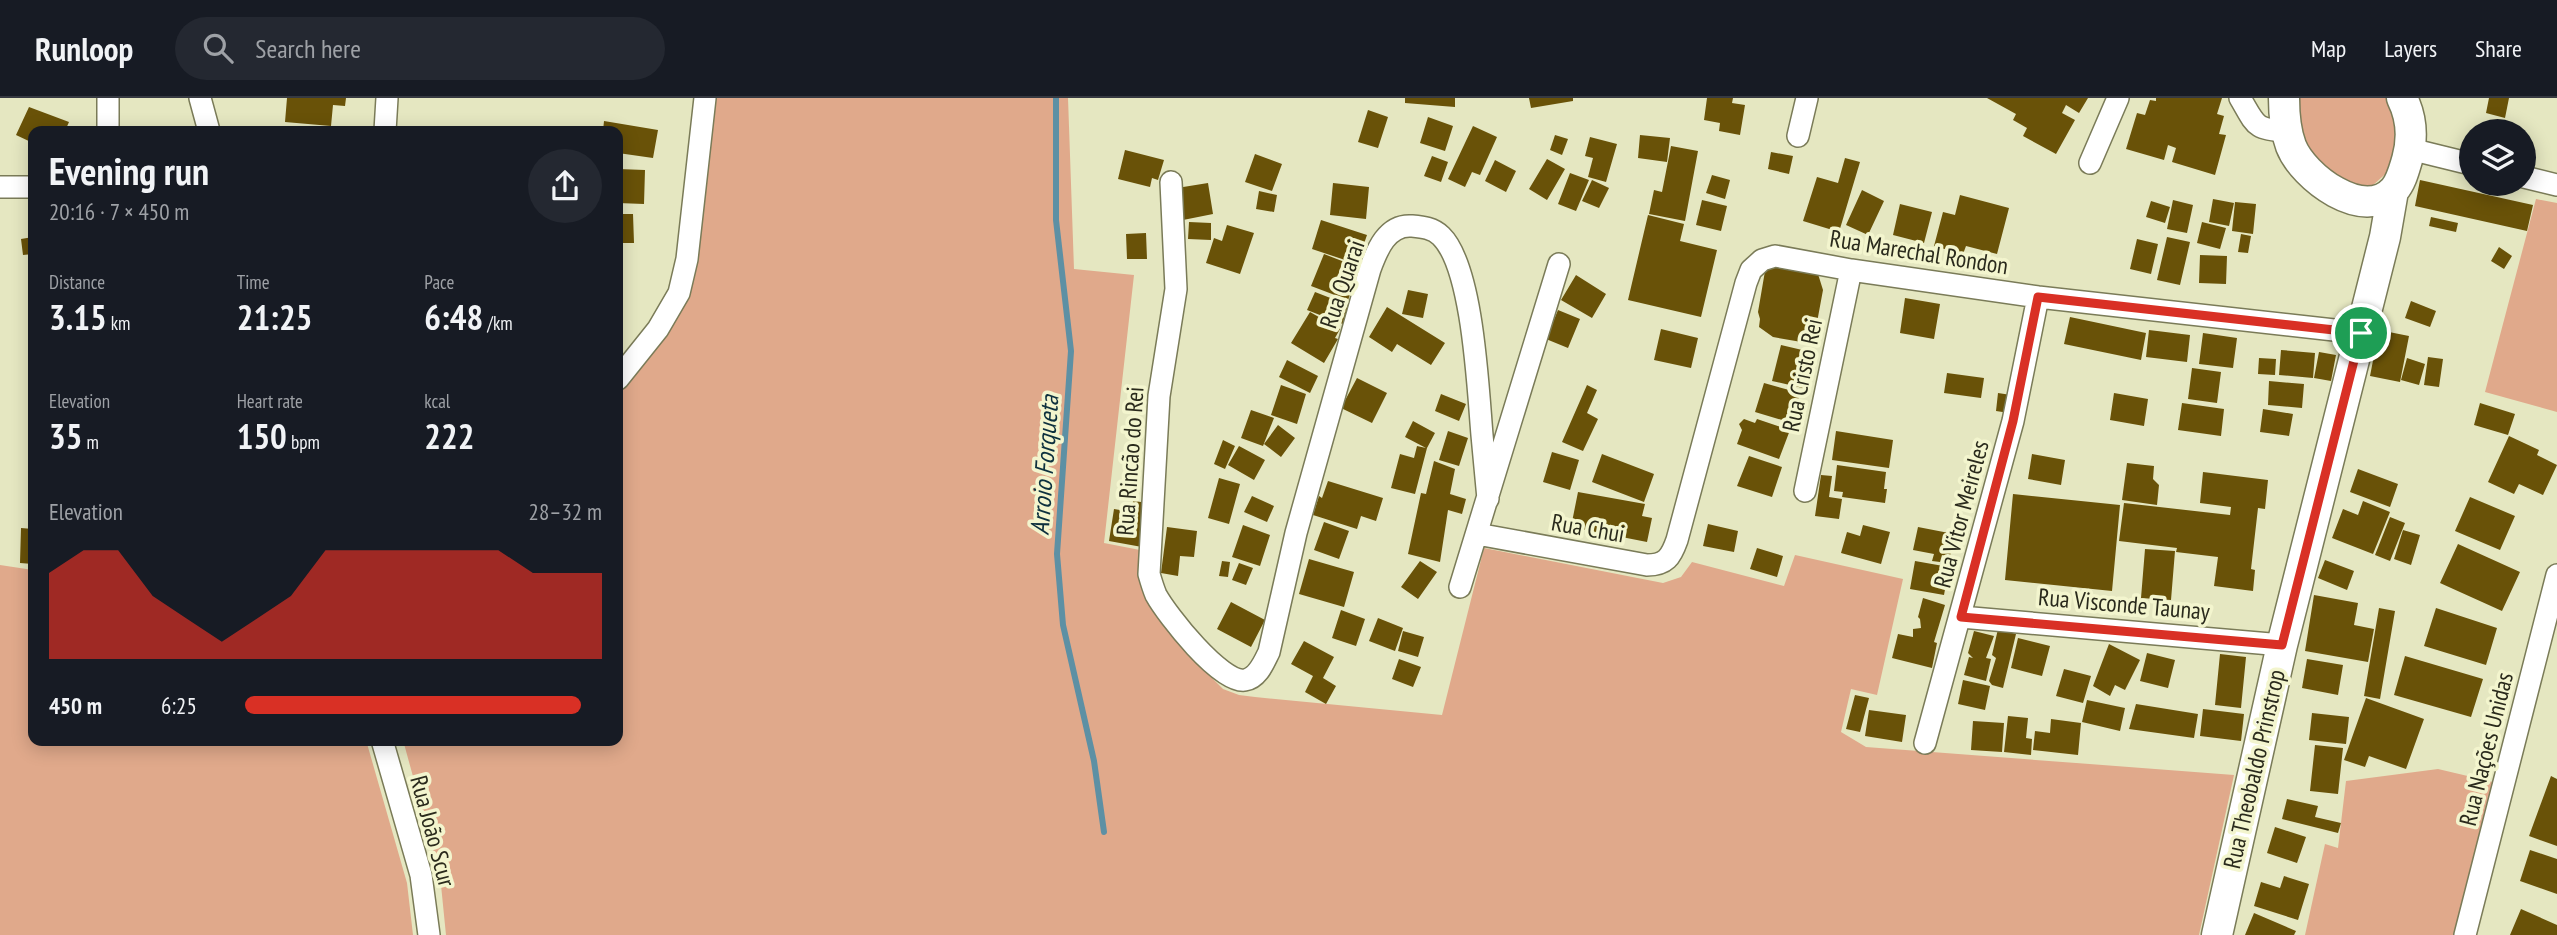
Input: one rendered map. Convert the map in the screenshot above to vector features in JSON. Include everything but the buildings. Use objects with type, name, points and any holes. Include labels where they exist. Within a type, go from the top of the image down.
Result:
[{"type":"street","points":[[108,98],[108,126]]},
{"type":"street","points":[[200,98],[208,126]]},
{"type":"street","points":[[385,126],[387,98]]},
{"type":"street","points":[[623,373],[658,329],[679,293],[687,259],[705,98]]},
{"type":"street","points":[[1798,136],[1807,98]]},
{"type":"street","points":[[2090,163],[2118,98]]},
{"type":"street","points":[[2240,98],[2257,126],[2265,131],[2287,131]]},
{"type":"street","points":[[2284,98],[2284,118],[2291,146],[2301,164],[2319,181],[2336,193],[2365,202],[2393,191]]},
{"type":"street","name":"Rua Theobaldo Prinstrop","points":[[2217,935],[2282,645],[2385,237],[2393,191],[2401,179],[2410,149],[2411,128],[2408,109],[2402,98]]},
{"type":"street","points":[[2410,149],[2459,161]]},
{"type":"street","points":[[2536,180],[2557,186]]},
{"type":"street","name":"Rua Rincão do Rei","points":[[1171,182],[1176,289],[1159,396],[1149,574],[1156,594],[1181,629],[1214,665],[1232,678],[1244,681],[1262,667]]},
{"type":"street","points":[[0,187],[28,187]]},
{"type":"street","points":[[2365,202],[2385,237]]},
{"type":"street","name":"Rua Quarai","points":[[1262,667],[1269,652],[1296,533],[1370,269],[1378,247],[1390,233],[1406,226],[1426,227],[1440,236],[1452,251],[1467,300],[1474,343],[1488,499]]},
{"type":"street","name":"Rua Marechal Rondon","points":[[1677,540],[1751,270],[1762,260],[1775,256],[1851,270],[2038,297],[2361,333]]},
{"type":"street","points":[[1460,587],[1559,264]]},
{"type":"street","name":"Rua Cristo Rei","points":[[1805,491],[1851,270]]},
{"type":"street","name":"Rua Vitor Meireles","points":[[1925,743],[2013,421],[2038,297]]},
{"type":"street","name":"Rua Chui","points":[[1477,534],[1647,565],[1658,565],[1667,560],[1677,540]]},
{"type":"street","name":"Rua Nações Unidas","points":[[2465,935],[2557,575]]},
{"type":"street","name":"Rua Visconde Taunay","points":[[1961,617],[2282,645]]},
{"type":"street","name":"Rua João Scur","points":[[384,746],[421,875],[429,935]]},
{"type":"shaded area","points":[[716,98],[1068,98],[1074,269],[1134,275],[1104,543],[1140,550],[1154,608],[1203,669],[1223,689],[1255,697],[1442,715],[1484,548],[1663,583],[1681,577],[1692,562],[1784,586],[1795,555],[1903,579],[1877,695],[1851,689],[1841,732],[1866,747],[2234,775],[2199,935],[446,935],[440,875],[405,746],[623,746],[623,387],[682,309],[697,255]]},
{"type":"shaded area","points":[[2294,98],[2392,98],[2401,133],[2391,169],[2372,186],[2355,190],[2308,161]]},
{"type":"shaded area","points":[[2536,199],[2557,203],[2557,412],[2485,392]]},
{"type":"shaded area","points":[[0,565],[28,569],[28,746],[368,746],[407,883],[413,935],[0,935]]},
{"type":"shaded area","points":[[2438,769],[2493,782],[2454,935],[2305,935],[2325,844],[2338,848],[2346,781]]},
{"type":"waterway","name":"Arroio Forqueta","points":[[1056,98],[1056,220],[1071,351],[1057,554],[1063,625],[1094,761],[1104,832]]},
{"type":"route","points":[[2038,297],[2361,333],[2282,645],[1961,617],[2013,421],[2038,297]]}]
